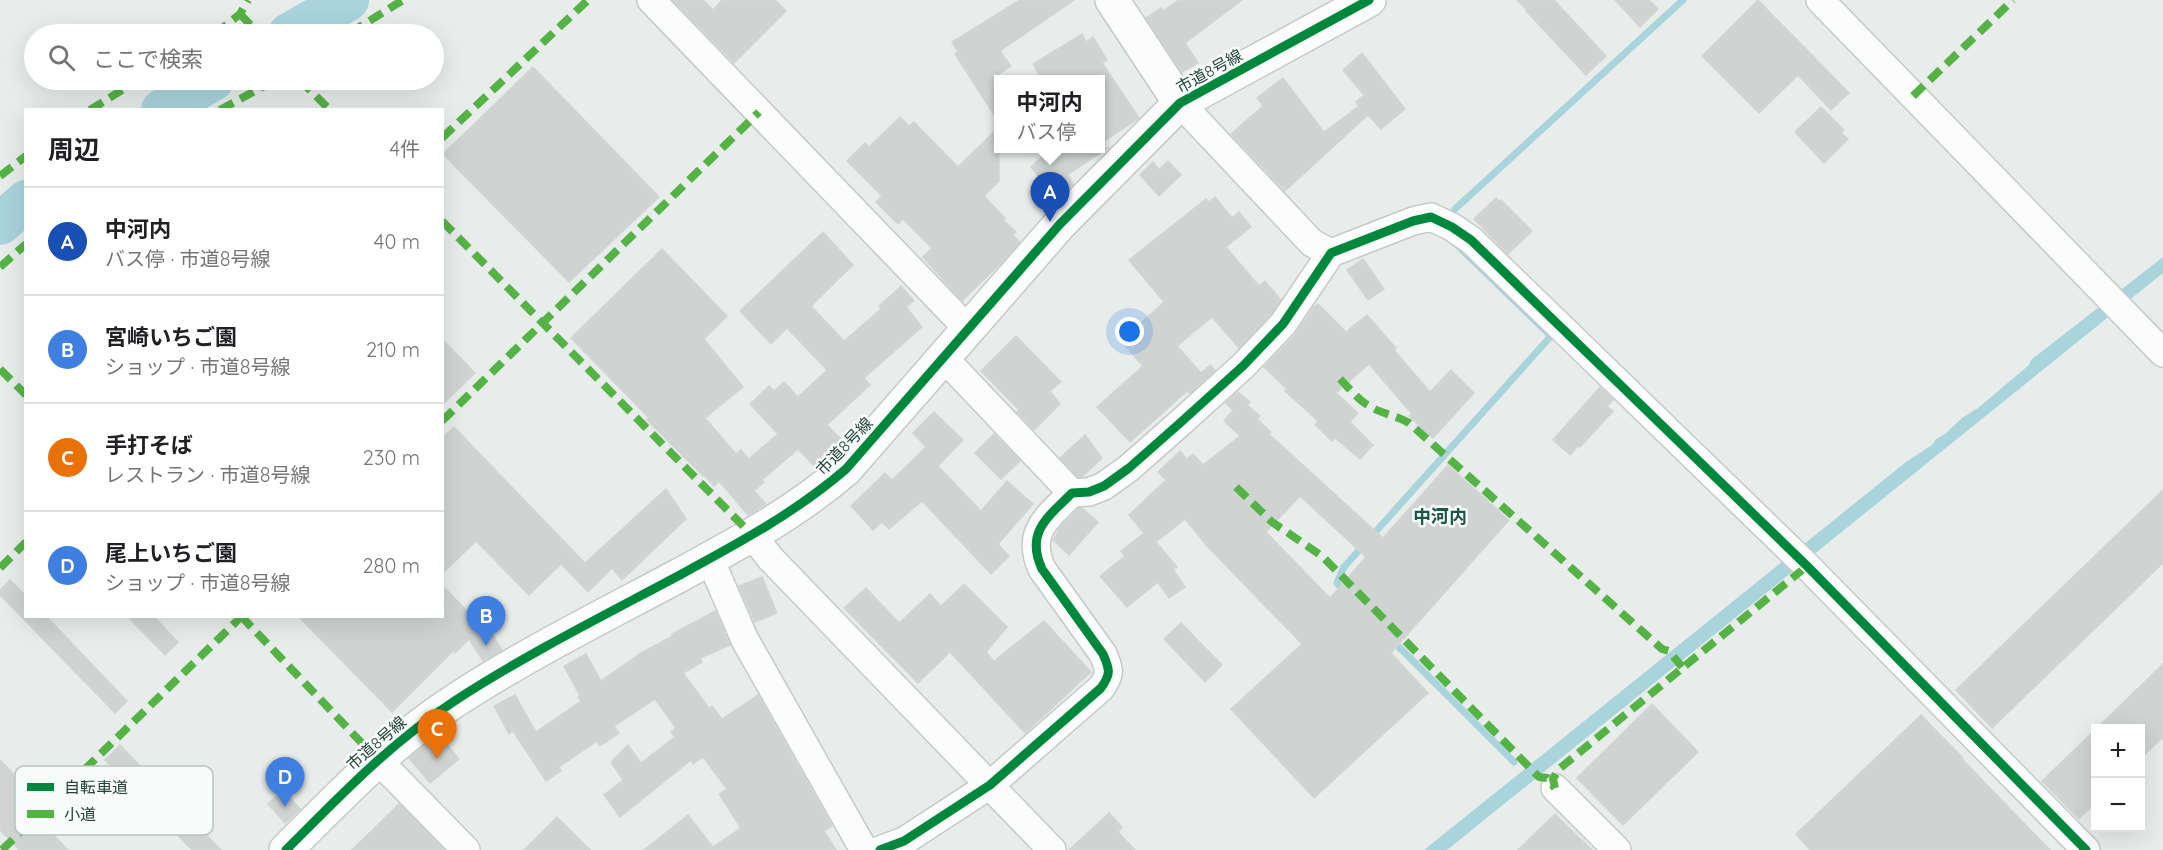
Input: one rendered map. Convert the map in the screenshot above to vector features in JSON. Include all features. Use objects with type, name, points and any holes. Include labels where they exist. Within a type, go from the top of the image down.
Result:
[{"type":"street","points":[[651,0],[968,329]]},
{"type":"street","name":"市道8号線","points":[[286,850],[377,759],[413,730],[458,699],[538,651],[753,536],[816,495],[846,470],[1060,224],[1180,103],[1369,0]]},
{"type":"street","points":[[1820,0],[2163,353]]},
{"type":"street","points":[[1115,1],[1180,103],[1312,243],[1332,253]]},
{"type":"street","points":[[880,850],[904,842],[990,785],[1101,688],[1107,680],[1109,669],[1103,654],[1036,557],[1035,539],[1045,520],[1072,493],[1089,492],[1104,486],[1129,468],[1243,366],[1283,324],[1332,253],[1413,221],[1431,217],[1471,240],[1797,557],[2086,850]]},
{"type":"street","points":[[943,357],[1072,493]]},
{"type":"street","points":[[753,536],[778,567],[1052,850]]},
{"type":"street","points":[[710,559],[745,640],[864,850]]},
{"type":"street","points":[[377,759],[466,850]]},
{"type":"street","points":[[1555,788],[1617,850]]},
{"type":"water","points":[[2163,257],[2163,273],[1447,850],[1424,850],[1906,462],[1932,445],[1962,418],[1978,408],[2029,365],[2031,360]]},
{"type":"building","points":[[673,0],[703,0],[713,10],[722,0],[775,0],[786,11],[734,63]]},
{"type":"building","points":[[1020,0],[1074,0],[1000,51],[1011,66],[999,75],[994,75],[994,115],[955,54],[958,52],[952,42]]},
{"type":"building","points":[[1179,0],[1242,0],[1185,43],[1198,63],[1182,72],[1146,18],[1161,8],[1163,11]]},
{"type":"building","points":[[1517,0],[1554,0],[1606,56],[1586,75]]},
{"type":"building","points":[[1615,0],[1649,0],[1658,9],[1640,27]]},
{"type":"building","points":[[1758,0],[1849,93],[1831,110],[1798,75],[1759,113],[1702,56]]},
{"type":"building","points":[[1082,34],[1086,42],[1093,37],[1107,60],[1102,63],[1139,118],[1105,140],[1105,75],[1039,75],[1033,64]]},
{"type":"building","points":[[1362,53],[1405,109],[1381,129],[1368,115],[1285,191],[1231,134],[1263,106],[1257,98],[1283,78],[1324,132],[1359,106],[1356,102],[1364,95],[1343,70]]},
{"type":"building","points":[[533,67],[659,197],[569,282],[444,153]]},
{"type":"building","points":[[1821,107],[1844,130],[1841,133],[1848,139],[1824,163],[1795,132]]},
{"type":"building","points":[[900,117],[909,126],[914,122],[958,167],[994,132],[994,153],[999,153],[999,181],[984,196],[1016,232],[1013,235],[1020,242],[962,301],[923,257],[932,248],[903,219],[898,224],[876,202],[882,196],[847,161],[865,143],[869,147]]},
{"type":"building","points":[[1046,153],[1100,153],[1068,174],[1073,184],[1057,199],[1031,167]]},
{"type":"building","points":[[1168,161],[1181,175],[1159,196],[1140,175],[1153,162],[1159,170]]},
{"type":"building","points":[[1215,197],[1232,218],[1239,212],[1251,227],[1226,247],[1259,286],[1265,281],[1281,300],[1239,348],[1212,317],[1177,346],[1201,373],[1210,365],[1215,370],[1190,393],[1187,391],[1130,442],[1097,407],[1143,366],[1121,341],[1164,302],[1129,260],[1206,199],[1209,202]]},
{"type":"building","points":[[1496,198],[1501,200],[1532,231],[1508,254],[1474,219]]},
{"type":"building","points":[[823,232],[853,265],[811,306],[844,341],[881,309],[879,306],[901,286],[914,301],[906,307],[922,327],[864,378],[870,385],[827,425],[844,442],[816,468],[798,449],[762,480],[764,482],[754,491],[766,504],[748,515],[719,481],[714,486],[647,420],[649,418],[571,338],[662,249],[727,316],[704,339],[743,387],[705,418],[736,454],[741,450],[749,459],[778,434],[750,404],[769,386],[774,391],[784,382],[798,397],[827,370],[787,328],[771,344],[740,311]]},
{"type":"building","points":[[1363,259],[1384,289],[1368,300],[1347,270]]},
{"type":"building","points":[[1318,304],[1346,332],[1367,315],[1430,392],[1451,370],[1474,393],[1433,438],[1409,416],[1412,414],[1369,364],[1336,393],[1358,413],[1350,422],[1373,445],[1360,459],[1335,438],[1332,441],[1315,425],[1318,421],[1285,391],[1287,389],[1264,367],[1295,335]]},
{"type":"building","points":[[1016,336],[1061,382],[1050,391],[1060,404],[1034,430],[1017,412],[1019,410],[981,371]]},
{"type":"building","points":[[444,341],[475,373],[444,403]]},
{"type":"building","points":[[1600,387],[1613,400],[1607,406],[1613,411],[1570,455],[1553,440]]},
{"type":"building","points":[[1238,392],[1250,402],[1247,405],[1260,416],[1257,419],[1271,432],[1269,434],[1383,538],[1448,465],[1509,520],[1391,653],[1428,693],[1314,798],[1231,709],[1302,644],[1207,546],[1185,519],[1156,542],[1177,567],[1173,569],[1185,587],[1169,598],[1158,582],[1127,607],[1100,576],[1125,556],[1121,551],[1144,533],[1129,515],[1166,480],[1158,472],[1180,451],[1187,459],[1193,454],[1203,465],[1240,436],[1224,421],[1233,410],[1226,403]],"holes":[[[1300,496],[1366,557],[1330,598],[1266,532]]]},
{"type":"building","points":[[934,412],[963,440],[938,466],[981,511],[1007,481],[1033,504],[998,544],[1009,556],[991,574],[922,501],[889,529],[882,522],[873,530],[851,506],[885,473],[892,480],[926,447],[913,433]]},
{"type":"building","points":[[454,427],[585,563],[666,489],[686,519],[622,580],[612,568],[588,592],[561,564],[529,595],[476,541],[444,572],[444,436]]},
{"type":"building","points":[[994,434],[1020,461],[1001,479],[975,453]]},
{"type":"building","points":[[1085,435],[1102,458],[1082,477],[1078,477],[1060,458]]},
{"type":"building","points":[[2163,490],[2163,563],[1992,728],[1956,690]]},
{"type":"building","points":[[1079,508],[1098,522],[1069,555],[1053,540],[1060,528]]},
{"type":"building","points":[[762,577],[777,613],[755,622],[739,586]]},
{"type":"building","points":[[10,580],[24,594],[24,618],[48,618],[127,701],[115,713],[0,595],[0,590]]},
{"type":"building","points":[[964,584],[1007,627],[986,652],[994,661],[1044,621],[1091,672],[1025,733],[950,652],[918,683],[844,608],[866,588],[899,623],[930,594],[941,606]]},
{"type":"building","points":[[444,587],[489,634],[491,632],[502,650],[483,661],[469,639],[455,653],[453,651],[392,712],[300,618],[444,618]]},
{"type":"building","points":[[715,611],[730,645],[700,658],[702,662],[683,673],[709,708],[712,706],[722,719],[758,695],[832,826],[824,831],[836,850],[644,850],[688,815],[713,847],[741,828],[719,794],[727,789],[703,757],[693,764],[691,760],[620,817],[604,795],[623,780],[611,762],[628,745],[641,763],[675,737],[671,732],[676,728],[655,699],[614,726],[619,733],[600,746],[597,741],[559,767],[561,771],[546,781],[513,731],[509,734],[494,706],[515,695],[536,732],[581,701],[564,666],[586,654],[601,681],[641,653]]},
{"type":"building","points":[[129,618],[155,618],[178,642],[165,655]]},
{"type":"building","points":[[1181,623],[1222,665],[1205,682],[1164,639]]},
{"type":"building","points":[[2163,664],[2163,737],[2145,754],[2145,724],[2101,724]]},
{"type":"building","points":[[1652,704],[1698,752],[1623,825],[1577,778]]},
{"type":"building","points":[[1921,715],[2050,850],[1810,850],[1796,834]]},
{"type":"building","points":[[2091,734],[2091,807],[2079,819],[2042,781]]},
{"type":"building","points":[[439,735],[459,759],[430,783],[409,758]]},
{"type":"building","points":[[120,745],[140,766],[111,766],[105,760]]},
{"type":"building","points":[[0,760],[15,776],[15,835],[54,835],[68,850],[19,850],[0,830]]},
{"type":"building","points":[[283,790],[300,809],[285,823],[268,804]]},
{"type":"building","points":[[399,804],[444,850],[352,850]]},
{"type":"building","points":[[1109,813],[1122,827],[1118,832],[1135,850],[1069,850]]},
{"type":"building","points":[[1555,814],[1592,850],[1518,850]]},
{"type":"building","points":[[557,817],[590,850],[524,850]]},
{"type":"building","points":[[178,835],[207,835],[221,850],[192,850]]},
{"type":"waterway","points":[[306,24],[348,0]]},
{"type":"waterway","points":[[1455,209],[1683,0]]},
{"type":"waterway","points":[[165,108],[196,90]]},
{"type":"waterway","points":[[0,224],[24,203]]},
{"type":"waterway","points":[[1345,592],[1337,583],[1344,567],[1551,336],[1456,244]]},
{"type":"waterway","points":[[1393,641],[1514,762]]},
{"type":"marked path","points":[[228,24],[240,14],[248,0]]},
{"type":"marked path","points":[[364,24],[403,0]]},
{"type":"marked path","points":[[444,136],[588,0]]},
{"type":"marked path","points":[[1913,96],[2013,0]]},
{"type":"marked path","points":[[240,14],[250,24]]},
{"type":"marked path","points":[[93,108],[122,90]]},
{"type":"marked path","points":[[224,108],[257,90]]},
{"type":"marked path","points":[[310,90],[328,108]]},
{"type":"marked path","points":[[444,419],[759,112]]},
{"type":"marked path","points":[[0,176],[24,158]]},
{"type":"marked path","points":[[444,223],[753,536]]},
{"type":"marked path","points":[[0,267],[24,246]]},
{"type":"marked path","points":[[0,369],[24,393]]},
{"type":"marked path","points":[[1340,379],[1357,397],[1374,409],[1409,423],[1662,649],[1669,651],[1682,667]]},
{"type":"marked path","points":[[1236,487],[1272,522],[1322,556],[1539,777],[1547,778],[1555,788]]},
{"type":"marked path","points":[[0,568],[24,544]]},
{"type":"marked path","points":[[1555,788],[1553,779],[1559,769],[1807,566]]},
{"type":"marked path","points":[[88,766],[240,618]]},
{"type":"marked path","points":[[243,618],[377,759]]},
{"type":"marked path","points":[[2,850],[17,835]]},
{"type":"cycle path","points":[[286,850],[388,752],[456,700],[538,651],[744,540],[827,485],[846,469],[1060,224],[1180,103],[1369,0]]},
{"type":"cycle path","points":[[880,850],[904,841],[990,785],[1101,688],[1107,679],[1108,668],[1103,654],[1042,569],[1037,556],[1038,535],[1047,518],[1072,493],[1089,492],[1104,486],[1129,468],[1243,366],[1283,324],[1331,253],[1413,221],[1431,217],[1471,240],[1807,566],[2086,850]]},
{"type":"place","name":"中河内","points":[[1050,222]]},
{"type":"place","name":"宮崎いちご園","points":[[486,646]]},
{"type":"place","name":"手打そば","points":[[437,759]]},
{"type":"place","name":"尾上いちご園","points":[[285,807]]},
{"type":"district","name":"中河内","points":[[1440,516]]}]
